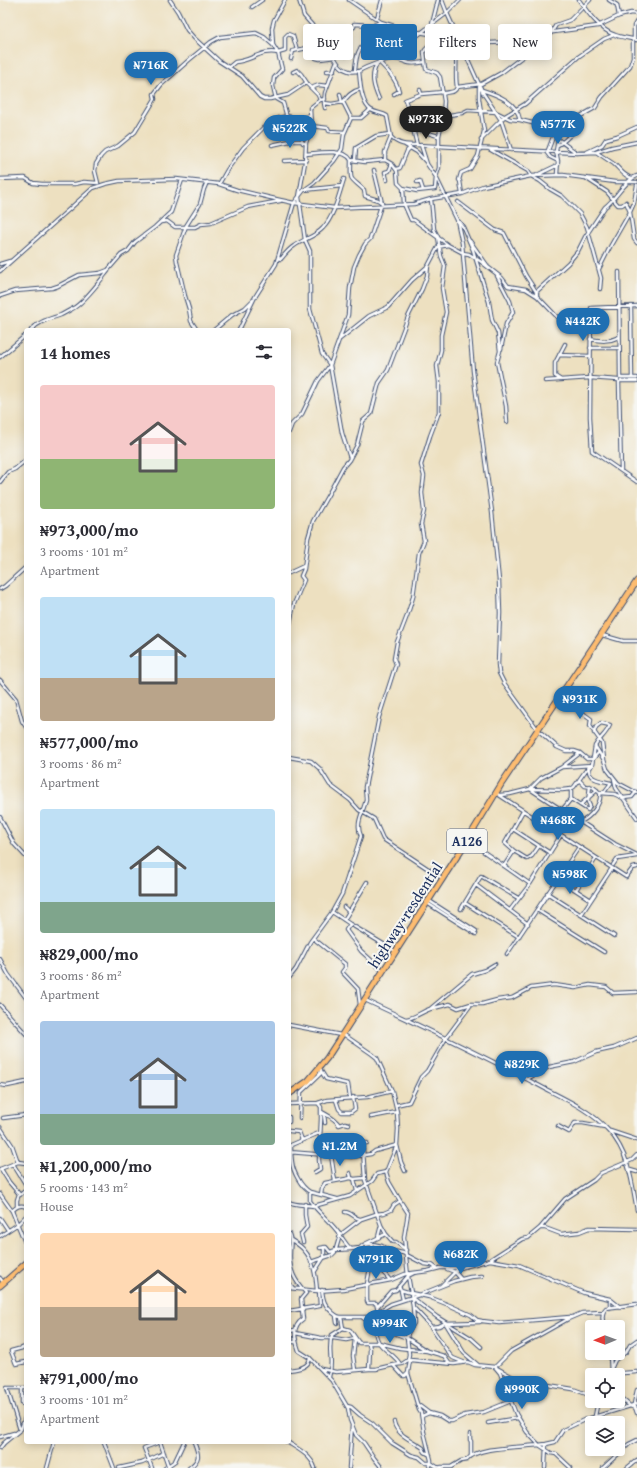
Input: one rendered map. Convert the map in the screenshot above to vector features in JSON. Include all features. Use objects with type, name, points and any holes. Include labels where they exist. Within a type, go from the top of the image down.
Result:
[{"type":"highway","name":"highway+resdential","points":[[291,1093],[320,1069],[538,730],[637,581]]},
{"type":"highway","points":[[1,1282],[24,1265]]},
{"type":"street","points":[[170,0],[187,30],[194,38],[219,61],[242,76],[260,97],[264,99],[288,95],[301,86],[307,84]]},
{"type":"street","points":[[252,7],[262,0]]},
{"type":"street","points":[[272,45],[272,28],[274,20],[285,0]]},
{"type":"street","points":[[298,0],[304,16],[312,24]]},
{"type":"street","points":[[349,0],[381,22],[425,33]]},
{"type":"street","points":[[377,18],[382,0]]},
{"type":"street","points":[[432,24],[438,0]]},
{"type":"street","points":[[442,0],[452,24]]},
{"type":"street","points":[[432,24],[447,13],[460,0]]},
{"type":"street","points":[[579,0],[607,31],[614,35],[635,39]]},
{"type":"street","points":[[552,31],[556,25],[570,20],[590,0]]},
{"type":"street","points":[[609,0],[617,5],[619,16]]},
{"type":"street","points":[[552,33],[601,25],[619,16],[631,13],[637,14]]},
{"type":"street","points":[[558,145],[570,136],[577,125],[577,118],[595,108],[602,96],[630,66],[633,58],[635,39],[634,26],[637,21]]},
{"type":"street","points":[[353,28],[354,24],[373,25],[381,22]]},
{"type":"street","points":[[417,35],[425,29]]},
{"type":"street","points":[[98,184],[95,171],[96,164],[101,156],[105,152],[112,150],[135,132],[155,99],[154,94],[161,85],[205,47],[220,37],[256,33],[264,37],[278,53],[282,69],[276,74],[273,86],[275,97],[278,101],[283,103],[289,124],[290,141]]},
{"type":"street","points":[[229,67],[235,62],[244,61],[269,51],[278,53],[285,51],[285,37],[288,34],[293,36],[295,39],[297,50]]},
{"type":"street","points":[[481,140],[505,116],[525,104],[586,51],[604,39],[614,35]]},
{"type":"street","points":[[361,47],[356,57],[360,89],[370,110],[387,116],[390,136],[385,152],[385,160]]},
{"type":"street","points":[[291,59],[293,51],[303,49]]},
{"type":"street","points":[[379,60],[374,69],[373,86],[379,99]]},
{"type":"street","points":[[325,108],[324,93],[336,62],[347,70],[357,71],[368,66],[391,60]]},
{"type":"street","points":[[351,160],[365,162],[385,160],[392,164],[396,169],[398,183],[403,188],[417,191],[435,190],[436,177],[439,168],[439,136],[443,116],[443,93],[440,77],[437,73],[426,69],[425,62],[411,64],[398,60]]},
{"type":"street","points":[[416,145],[405,100],[421,94],[446,93],[456,90],[455,71],[456,60]]},
{"type":"street","points":[[468,60],[482,90],[501,120],[511,150]]},
{"type":"street","points":[[457,87],[479,84],[494,78],[518,60]]},
{"type":"street","points":[[378,63],[391,74],[398,86],[399,91],[394,94]]},
{"type":"street","points":[[293,72],[297,70],[302,74],[307,84],[320,100]]},
{"type":"street","points":[[327,71],[334,70]]},
{"type":"street","points":[[451,72],[455,71]]},
{"type":"street","points":[[462,194],[459,180],[462,173],[473,165],[478,156],[484,131],[479,99],[479,84]]},
{"type":"street","points":[[311,88],[319,85],[327,86]]},
{"type":"street","points":[[324,103],[343,103],[350,94],[360,89]]},
{"type":"street","points":[[420,90],[421,94]]},
{"type":"street","points":[[482,90],[497,94],[516,109],[520,120]]},
{"type":"street","points":[[340,94],[351,118]]},
{"type":"street","points":[[325,99],[320,100],[310,108],[312,126],[306,143],[306,160],[299,197],[305,240],[310,254],[310,309],[322,354],[330,365],[342,433],[350,458]]},
{"type":"street","points":[[351,118],[361,118],[370,110]]},
{"type":"street","points":[[424,111],[443,110]]},
{"type":"street","points":[[443,116],[462,113],[468,110],[496,112],[510,119],[560,130],[570,136]]},
{"type":"street","points":[[404,119],[404,116],[409,115]]},
{"type":"street","points":[[220,184],[227,170],[239,153],[260,131],[276,120],[287,116],[300,119],[310,116]]},
{"type":"street","points":[[240,328],[255,297],[278,258],[294,203],[304,190],[314,183],[340,153],[342,149],[342,141],[351,118]]},
{"type":"street","points":[[312,126],[328,128],[329,131],[345,132]]},
{"type":"street","points":[[546,126],[562,143],[578,153]]},
{"type":"street","points":[[585,152],[602,145],[606,139],[637,127]]},
{"type":"street","points":[[413,131],[422,129],[425,132],[439,136]]},
{"type":"street","points":[[547,153],[556,129]]},
{"type":"street","points":[[355,160],[356,148],[376,136],[390,136],[394,140],[417,152],[427,164],[436,177],[457,220],[463,227],[476,258],[489,302],[492,320],[498,333],[500,351]]},
{"type":"street","points":[[557,174],[558,161],[556,153],[558,139]]},
{"type":"street","points":[[272,145],[290,141],[300,141],[306,143]]},
{"type":"street","points":[[405,145],[480,148],[547,153],[578,153],[596,152],[637,142]]},
{"type":"street","points":[[420,145],[427,164]]},
{"type":"street","points":[[396,169],[400,168],[407,151],[410,148]]},
{"type":"street","points":[[489,149],[528,171],[531,176],[540,181],[550,190],[562,196],[580,214],[588,231],[599,269],[601,278],[600,289]]},
{"type":"street","points":[[306,154],[324,151],[340,153],[348,156],[351,160],[351,180],[364,190],[365,196],[378,200],[382,205]]},
{"type":"street","points":[[596,152],[614,164],[625,175],[632,178]]},
{"type":"street","points":[[547,153],[550,157],[558,161]]},
{"type":"street","points":[[284,162],[306,160]]},
{"type":"street","points":[[387,180],[385,172],[389,171],[392,164]]},
{"type":"street","points":[[537,176],[558,166]]},
{"type":"street","points":[[291,427],[302,414],[318,381],[330,365],[340,340],[348,315],[350,288],[354,267],[362,250],[370,239],[382,205],[374,170]]},
{"type":"street","points":[[0,179],[24,178],[33,183],[42,184],[75,184],[84,182],[98,184],[182,180],[207,182],[294,203],[335,208],[414,204],[432,199],[462,194],[483,186],[531,176],[557,174],[615,182],[637,182]]},
{"type":"street","points":[[537,294],[578,252],[588,231],[599,214],[624,188],[627,182],[637,176]]},
{"type":"street","points":[[586,178],[598,188],[607,192],[618,205],[622,205],[626,202],[630,212],[634,238],[637,243]]},
{"type":"street","points":[[278,258],[281,259],[294,245],[305,240],[324,227],[335,208],[336,200],[344,179]]},
{"type":"street","points":[[33,328],[38,323],[61,315],[72,309],[88,295],[108,270],[128,251],[138,238],[161,222],[171,212],[182,180]]},
{"type":"street","points":[[417,182],[420,181],[423,190]]},
{"type":"street","points":[[196,328],[191,322],[176,255],[186,226],[200,204],[207,182]]},
{"type":"street","points":[[0,271],[98,184]]},
{"type":"street","points":[[599,269],[611,244],[630,212],[634,203],[637,185]]},
{"type":"street","points":[[304,190],[342,186]]},
{"type":"street","points":[[403,188],[404,204],[411,220],[414,220],[448,246],[476,258],[492,270],[508,286],[526,289],[537,294]]},
{"type":"street","points":[[291,975],[313,938],[332,912],[342,894],[358,847],[361,836],[359,831],[359,822],[366,798],[365,787],[379,717],[396,664],[394,659],[397,642],[413,597],[419,553],[424,541],[421,524],[424,511],[422,493],[424,476],[421,465],[439,412],[439,382],[437,366],[441,350],[441,335],[446,312],[442,288],[445,266],[438,247],[438,237],[434,229],[432,199]]},
{"type":"street","points":[[161,222],[167,221],[175,227],[195,227],[201,224],[211,223],[248,207],[282,200]]},
{"type":"street","points":[[458,202],[495,230],[504,233],[537,294],[564,323]]},
{"type":"street","points":[[457,220],[463,253],[473,371],[492,512],[499,581],[499,673],[504,683],[538,730],[557,747],[566,751],[580,753],[587,759],[593,758],[602,746]]},
{"type":"street","points":[[466,236],[480,257],[498,277],[501,286],[510,301],[513,312],[506,324],[497,362],[506,406],[507,422]]},
{"type":"street","points":[[438,247],[448,246]]},
{"type":"street","points":[[340,340],[369,316],[388,307],[412,280],[428,266],[438,247]]},
{"type":"street","points":[[0,264],[11,261]]},
{"type":"street","points":[[291,618],[294,604],[304,580],[301,576],[308,538],[313,521],[357,445],[363,421],[371,414],[379,383],[388,370],[408,317],[422,289],[427,276],[428,266]]},
{"type":"street","points":[[0,296],[15,291],[52,288],[79,275],[100,273],[108,270]]},
{"type":"street","points":[[619,272],[621,471]]},
{"type":"street","points":[[216,328],[232,315],[245,308],[255,297]]},
{"type":"street","points":[[631,306],[632,378]]},
{"type":"street","points":[[637,306],[591,308],[590,339],[592,451],[637,482]]},
{"type":"street","points":[[0,357],[24,337]]},
{"type":"street","points":[[590,339],[606,341],[619,337]]},
{"type":"street","points":[[562,380],[556,376],[555,363],[565,344]]},
{"type":"street","points":[[590,348],[619,348]]},
{"type":"street","points":[[559,355],[590,356]]},
{"type":"street","points":[[545,381],[590,378],[637,380]]},
{"type":"street","points":[[620,380],[632,378],[637,380]]},
{"type":"street","points":[[0,482],[8,472],[15,470],[24,462]]},
{"type":"street","points":[[291,572],[304,566]]},
{"type":"street","points":[[0,589],[24,569]]},
{"type":"street","points":[[601,635],[623,641],[637,641]]},
{"type":"street","points":[[0,680],[16,699],[24,724]]},
{"type":"street","points":[[561,697],[591,719],[590,726],[600,739],[607,769],[618,783],[636,793],[632,797],[623,798],[614,794],[600,793]]},
{"type":"street","points":[[498,794],[510,794],[530,789],[571,789],[592,765],[595,746],[600,739],[606,735],[610,725],[601,723],[596,727],[594,733]]},
{"type":"street","points":[[595,746],[598,753]]},
{"type":"street","points":[[594,750],[604,760]]},
{"type":"street","points":[[530,789],[540,778],[562,767],[580,753]]},
{"type":"street","points":[[291,757],[311,761],[320,770],[330,785],[374,819],[383,839],[443,878]]},
{"type":"street","points":[[562,767],[592,765]]},
{"type":"street","points":[[589,768],[592,778],[613,783]]},
{"type":"street","points":[[612,776],[613,783],[637,818]]},
{"type":"street","points":[[571,826],[580,822],[591,814],[597,807],[601,798],[600,793],[597,790],[590,786],[585,786],[579,780]]},
{"type":"street","points":[[600,793],[605,791],[613,783]]},
{"type":"street","points":[[571,799],[588,810],[590,806],[588,797],[590,786]]},
{"type":"street","points":[[530,789],[580,822],[637,856]]},
{"type":"street","points":[[562,810],[571,799],[571,789]]},
{"type":"street","points":[[580,805],[597,790]]},
{"type":"street","points":[[498,794],[596,858],[613,867],[626,877],[633,868],[637,866]]},
{"type":"street","points":[[523,811],[505,843],[527,859],[532,856],[539,846]]},
{"type":"street","points":[[0,817],[14,844],[24,855]]},
{"type":"street","points":[[513,829],[550,853]]},
{"type":"street","points":[[510,910],[530,884],[561,835]]},
{"type":"street","points":[[507,954],[579,847]]},
{"type":"street","points":[[504,866],[514,851]]},
{"type":"street","points":[[484,852],[530,884]]},
{"type":"street","points":[[581,915],[617,860],[637,856]]},
{"type":"street","points":[[576,890],[596,858]]},
{"type":"street","points":[[461,909],[481,876],[518,898]]},
{"type":"street","points":[[557,878],[591,900]]},
{"type":"street","points":[[344,920],[367,882]]},
{"type":"street","points":[[476,885],[528,924]]},
{"type":"street","points":[[547,893],[614,936]]},
{"type":"street","points":[[427,902],[476,932]]},
{"type":"street","points":[[465,903],[519,937]]},
{"type":"street","points":[[344,907],[349,912]]},
{"type":"street","points":[[537,910],[604,952]]},
{"type":"street","points":[[332,912],[396,951]]},
{"type":"street","points":[[350,924],[346,930],[357,946],[383,971]]},
{"type":"street","points":[[313,938],[345,964],[345,968],[342,972],[358,989],[360,1005]]},
{"type":"street","points":[[0,959],[6,971],[24,995]]},
{"type":"street","points":[[430,1009],[472,974],[485,970],[495,964]]},
{"type":"street","points":[[405,1019],[412,1018],[430,1009],[450,1004],[458,1008],[512,998],[531,988],[554,985],[575,988],[590,985],[606,987],[613,993],[637,992]]},
{"type":"street","points":[[365,1000],[446,1038],[587,1111],[610,1131],[619,1144],[630,1170],[637,1210]]},
{"type":"street","points":[[0,1005],[24,1032]]},
{"type":"street","points":[[396,1105],[409,1102],[421,1077],[427,1071],[446,1038],[470,1005]]},
{"type":"street","points":[[291,1025],[342,1035],[377,1058],[392,1091],[396,1105],[398,1122],[397,1145],[405,1171]]},
{"type":"street","points":[[527,1079],[549,1067],[574,1062],[596,1052],[614,1048],[637,1038]]},
{"type":"street","points":[[320,1069],[326,1078],[348,1084],[355,1109],[350,1112],[342,1112],[339,1109],[336,1100]]},
{"type":"street","points":[[300,1118],[301,1092],[317,1078],[320,1069]]},
{"type":"street","points":[[0,1085],[7,1086],[24,1082]]},
{"type":"street","points":[[291,1104],[316,1104],[327,1100],[367,1097],[392,1091]]},
{"type":"street","points":[[315,1172],[320,1169],[319,1154],[321,1107],[318,1103]]},
{"type":"street","points":[[371,1117],[397,1112]]},
{"type":"street","points":[[321,1113],[324,1114],[325,1123]]},
{"type":"street","points":[[321,1113],[337,1120],[339,1125],[345,1123],[349,1124]]},
{"type":"street","points":[[3,1118],[24,1115]]},
{"type":"street","points":[[558,1126],[569,1132],[575,1123],[583,1123],[606,1128]]},
{"type":"street","points":[[0,1127],[12,1145],[18,1162]]},
{"type":"street","points":[[291,1131],[299,1132],[302,1140]]},
{"type":"street","points":[[610,1131],[637,1140]]},
{"type":"street","points":[[291,1145],[320,1132]]},
{"type":"street","points":[[351,1157],[356,1151],[355,1147],[358,1146],[357,1144],[367,1143]]},
{"type":"street","points":[[291,1153],[351,1157],[371,1154],[375,1151],[397,1145]]},
{"type":"street","points":[[397,1145],[386,1172],[389,1182],[408,1213],[408,1222],[404,1237],[414,1323],[408,1333],[407,1338],[409,1354],[408,1373],[422,1416],[424,1432],[430,1455],[431,1463],[429,1468]]},
{"type":"street","points":[[358,1146],[364,1150],[364,1178],[381,1225],[393,1242],[396,1242],[406,1250]]},
{"type":"street","points":[[331,1155],[334,1181]]},
{"type":"street","points":[[293,1288],[319,1290],[344,1289],[391,1280],[414,1272],[437,1268],[460,1268],[490,1260],[522,1239],[528,1238],[540,1228],[565,1199],[594,1180],[601,1173],[632,1160],[637,1155]]},
{"type":"street","points":[[19,1194],[1,1169],[18,1162],[24,1162]]},
{"type":"street","points":[[13,1164],[24,1180]]},
{"type":"street","points":[[291,1164],[304,1189],[338,1200]]},
{"type":"street","points":[[630,1170],[637,1172]]},
{"type":"street","points":[[291,1203],[314,1206],[338,1200],[350,1196],[372,1181],[377,1174],[386,1172]]},
{"type":"street","points":[[350,1173],[357,1191]]},
{"type":"street","points":[[321,1195],[322,1188],[325,1183],[364,1178]]},
{"type":"street","points":[[12,1211],[17,1206],[19,1194],[20,1195],[24,1192]]},
{"type":"street","points":[[310,1192],[310,1201],[340,1235],[343,1242],[351,1249]]},
{"type":"street","points":[[0,1194],[12,1211],[24,1240]]},
{"type":"street","points":[[311,1262],[332,1255],[336,1250],[340,1235],[361,1219],[391,1210],[394,1205],[400,1201]]},
{"type":"street","points":[[303,1242],[301,1234],[307,1226],[305,1204]]},
{"type":"street","points":[[17,1206],[24,1207]]},
{"type":"street","points":[[345,1212],[350,1212],[356,1218],[361,1219]]},
{"type":"street","points":[[0,1218],[8,1230]]},
{"type":"street","points":[[0,1236],[24,1218]]},
{"type":"street","points":[[378,1237],[381,1225]]},
{"type":"street","points":[[540,1228],[560,1234],[579,1232],[589,1228],[637,1229]]},
{"type":"street","points":[[315,1271],[324,1257],[322,1248],[326,1247],[330,1252],[336,1250],[356,1249],[386,1234]]},
{"type":"street","points":[[291,1239],[305,1251],[311,1262],[325,1306],[336,1316],[341,1317],[363,1318],[391,1304],[412,1298],[440,1286],[461,1279],[482,1276]]},
{"type":"street","points":[[363,1245],[373,1244],[382,1246],[388,1250],[403,1253],[437,1268]]},
{"type":"street","points":[[373,1244],[370,1254],[367,1301],[368,1303],[375,1302],[378,1311]]},
{"type":"street","points":[[356,1249],[391,1280]]},
{"type":"street","points":[[490,1260],[519,1265],[584,1293],[610,1299],[620,1307]]},
{"type":"street","points":[[291,1267],[294,1278],[298,1282],[301,1289],[306,1293],[301,1299],[303,1319],[299,1322],[295,1331],[299,1351],[310,1358],[329,1377],[346,1406],[356,1435],[364,1443],[382,1468]]},
{"type":"street","points":[[446,1268],[455,1272],[461,1279]]},
{"type":"street","points":[[440,1286],[460,1268]]},
{"type":"street","points":[[377,1307],[391,1291],[396,1290],[408,1275]]},
{"type":"street","points":[[399,1286],[403,1300]]},
{"type":"street","points":[[291,1312],[320,1306],[319,1290]]},
{"type":"street","points":[[401,1290],[429,1297],[482,1321]]},
{"type":"street","points":[[412,1298],[445,1323],[470,1338],[481,1347]]},
{"type":"street","points":[[610,1299],[610,1308]]},
{"type":"street","points":[[495,1367],[511,1351],[572,1317],[582,1314],[603,1312],[606,1308],[637,1304]]},
{"type":"street","points":[[413,1307],[431,1327],[453,1358],[479,1365],[495,1367],[518,1380],[529,1379],[542,1384],[573,1389],[585,1393]]},
{"type":"street","points":[[603,1312],[604,1320]]},
{"type":"street","points":[[336,1316],[337,1323]]},
{"type":"street","points":[[341,1317],[342,1328]]},
{"type":"street","points":[[431,1327],[439,1326],[445,1323],[482,1321],[499,1322],[572,1317]]},
{"type":"street","points":[[363,1318],[374,1325],[407,1338],[428,1351]]},
{"type":"street","points":[[445,1323],[464,1353],[479,1365]]},
{"type":"street","points":[[374,1325],[379,1343],[395,1357],[400,1364]]},
{"type":"street","points":[[329,1377],[331,1357],[329,1351],[331,1338],[332,1335],[342,1328],[350,1330],[359,1343],[379,1343],[400,1348],[428,1351],[444,1356],[449,1363]]},
{"type":"street","points":[[291,1331],[321,1338],[346,1340],[355,1339]]},
{"type":"street","points":[[355,1339],[353,1356],[355,1370]]},
{"type":"street","points":[[611,1368],[615,1360],[626,1352],[630,1345],[637,1340]]},
{"type":"street","points":[[291,1342],[296,1342]]},
{"type":"street","points":[[369,1344],[369,1369]]},
{"type":"street","points":[[24,1348],[11,1352],[16,1364],[24,1362]]},
{"type":"street","points":[[291,1370],[305,1366],[309,1363],[310,1358]]},
{"type":"street","points":[[320,1369],[336,1372],[376,1369],[400,1364],[409,1360],[449,1363],[466,1362]]},
{"type":"street","points":[[393,1365],[403,1376],[408,1373]]},
{"type":"street","points":[[495,1367],[500,1373],[518,1418],[527,1432],[539,1445],[557,1455],[571,1468]]},
{"type":"street","points":[[625,1373],[637,1372]]},
{"type":"street","points":[[20,1430],[7,1388],[22,1388],[22,1404]]},
{"type":"street","points":[[637,1390],[637,1413]]},
{"type":"street","points":[[417,1404],[429,1413],[440,1416],[448,1421],[452,1421],[465,1416],[484,1412],[511,1401]]},
{"type":"street","points":[[625,1402],[636,1409]]},
{"type":"street","points":[[597,1408],[595,1416],[636,1404]]},
{"type":"street","points":[[346,1406],[351,1407],[360,1415],[367,1418],[392,1443],[426,1463],[431,1463],[437,1467],[451,1467],[461,1461],[467,1460],[471,1456],[484,1451],[490,1451],[495,1448],[539,1445],[555,1442],[563,1430],[585,1420]]},
{"type":"street","points":[[422,1416],[429,1413]]},
{"type":"street","points":[[488,1423],[518,1418]]},
{"type":"street","points":[[0,1448],[20,1430],[24,1420]]},
{"type":"street","points":[[394,1422],[404,1436],[424,1448],[425,1452],[430,1455]]},
{"type":"street","points":[[349,1468],[352,1425]]},
{"type":"street","points":[[0,1437],[16,1433]]},
{"type":"street","points":[[470,1434],[471,1456]]},
{"type":"street","points":[[603,1468],[629,1444],[637,1440]]},
{"type":"street","points":[[47,1468],[53,1444]]},
{"type":"street","points":[[105,1444],[114,1468]]},
{"type":"street","points":[[152,1468],[144,1448],[155,1444]]},
{"type":"street","points":[[161,1444],[169,1467]]},
{"type":"street","points":[[165,1468],[169,1467],[178,1456],[183,1444]]},
{"type":"street","points":[[189,1468],[198,1461],[194,1444]]},
{"type":"street","points":[[290,1444],[306,1454],[314,1464],[315,1468]]},
{"type":"street","points":[[544,1468],[546,1444]]},
{"type":"street","points":[[119,1468],[164,1454]]},
{"type":"street","points":[[627,1468],[637,1460]]}]
